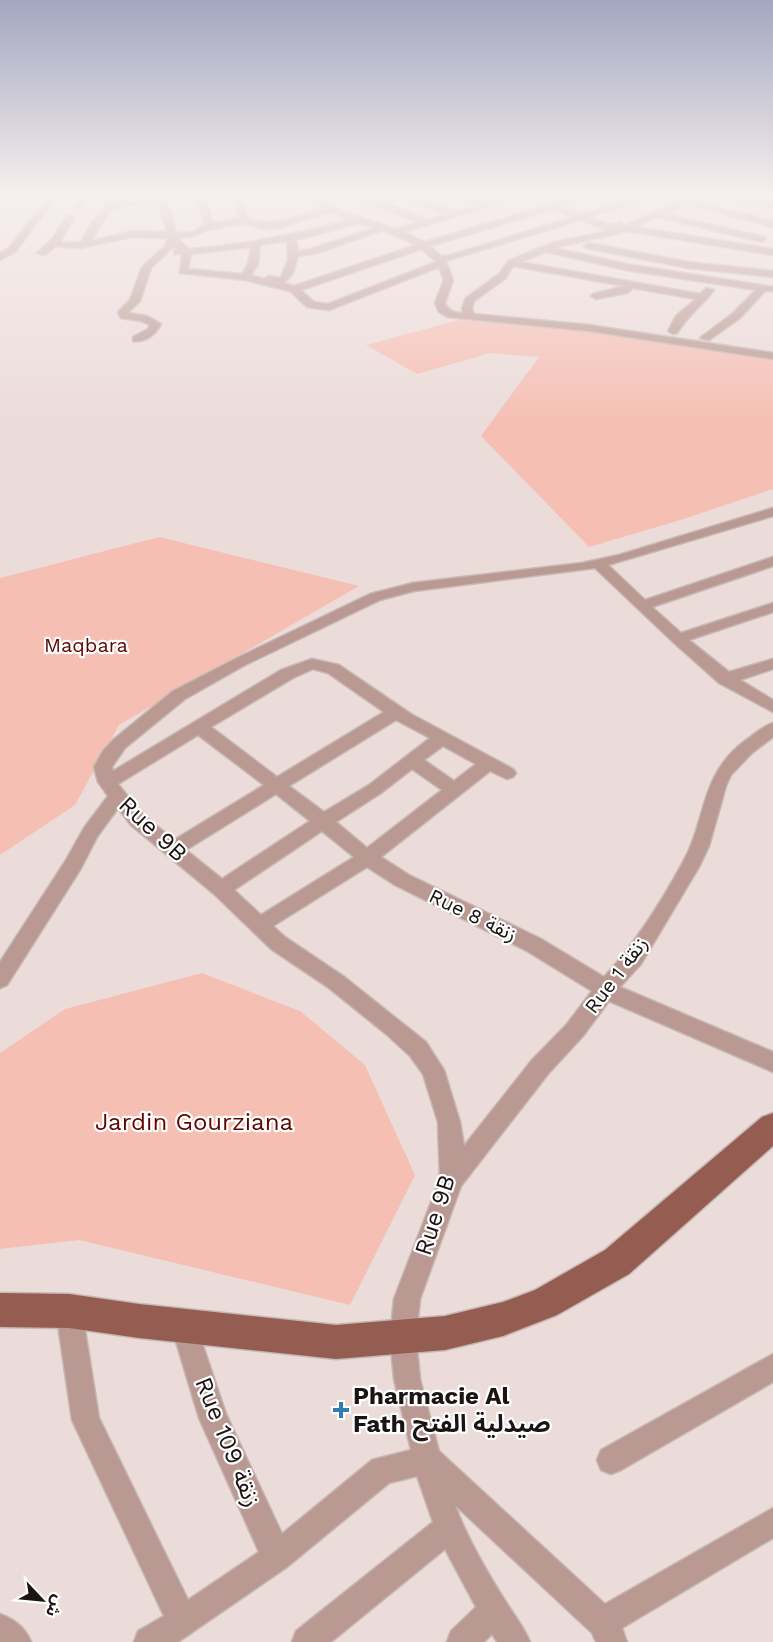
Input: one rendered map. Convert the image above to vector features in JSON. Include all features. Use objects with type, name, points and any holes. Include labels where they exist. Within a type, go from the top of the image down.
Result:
[{"type":"main road","points":[[0,1310],[69,1311],[336,1342],[445,1333],[502,1319],[545,1303],[617,1262],[773,1127]]},
{"type":"street","points":[[137,339],[152,331],[156,324],[143,318],[125,316],[123,312],[135,301],[135,293],[145,271]]},
{"type":"street","points":[[183,271],[252,278],[294,289],[310,304],[327,308],[417,271]]},
{"type":"street","points":[[246,275],[249,271]]},
{"type":"street","points":[[202,273],[246,275],[282,281],[289,276],[290,271]]},
{"type":"street","points":[[294,289],[348,271]]},
{"type":"street","points":[[444,271],[456,298],[470,314],[461,318]]},
{"type":"street","points":[[505,271],[503,276],[440,303],[443,310],[461,318],[589,328],[771,352]]},
{"type":"street","points":[[562,271],[631,285],[773,282]]},
{"type":"street","points":[[645,271],[765,291],[773,297]]},
{"type":"street","points":[[668,271],[712,282],[773,274]]},
{"type":"street","points":[[695,271],[712,282]]},
{"type":"street","points":[[673,331],[680,318],[712,282]]},
{"type":"street","points":[[596,296],[624,291],[631,285]]},
{"type":"street","points":[[729,288],[765,291]]},
{"type":"street","points":[[705,338],[765,291]]},
{"type":"street","points":[[0,979],[73,865],[90,833],[109,783],[106,759],[119,744],[179,695],[240,662],[375,597],[412,587],[598,564],[773,513]]},
{"type":"street","points":[[643,605],[773,561]]},
{"type":"street","points":[[598,564],[678,639],[725,679],[773,707]]},
{"type":"street","points":[[678,639],[773,607]]},
{"type":"street","points":[[109,783],[198,726],[287,674],[312,664],[333,669],[440,739],[507,773]]},
{"type":"street","points":[[725,679],[773,664]]},
{"type":"street","points":[[172,850],[396,712]]},
{"type":"street","name":"Rue 8 زنقة","points":[[198,726],[323,821],[367,858],[438,899],[539,948],[606,989],[773,1062]]},
{"type":"street","name":"Rue 1 زنقة","points":[[452,1179],[540,1067],[575,1030],[639,951],[661,911],[690,867],[700,846],[717,786],[724,772],[746,749],[773,729]]},
{"type":"street","points":[[221,889],[375,789],[440,739]]},
{"type":"street","points":[[413,761],[456,790]]},
{"type":"street","points":[[258,926],[367,858],[488,764]]},
{"type":"street","name":"Rue 9B","points":[[109,783],[137,820],[221,889],[258,926],[386,1021],[418,1049],[427,1060],[439,1084],[452,1146],[452,1179],[407,1299],[403,1338],[407,1379],[428,1460],[449,1527],[494,1611],[515,1642]]},
{"type":"street","points":[[69,1311],[86,1420],[183,1622]]},
{"type":"street","name":"Rue 109 زنقة","points":[[184,1325],[213,1418],[277,1557]]},
{"type":"street","points":[[611,1460],[773,1367]]},
{"type":"street","points":[[149,1642],[183,1622],[277,1557],[382,1470],[428,1460],[607,1632],[773,1522]]},
{"type":"street","points":[[307,1642],[449,1527]]},
{"type":"street","points":[[462,1642],[494,1611]]},
{"type":"street","points":[[0,1629],[16,1642]]},
{"type":"green space","points":[[459,320],[594,330],[773,358],[773,489],[684,519],[589,547],[481,436],[539,357],[490,353],[417,374],[366,345]]},
{"type":"green space","name":"Maqbara","points":[[159,537],[359,586],[119,725],[75,805],[0,855],[0,578]]},
{"type":"green space","name":"Jardin Gourziana","points":[[202,973],[300,1011],[365,1065],[415,1175],[350,1305],[79,1240],[0,1249],[0,1053],[65,1009]]},
{"type":"place","name":"Pharmacie Al Fath صيدلية الفتح","points":[[341,1410]]}]
